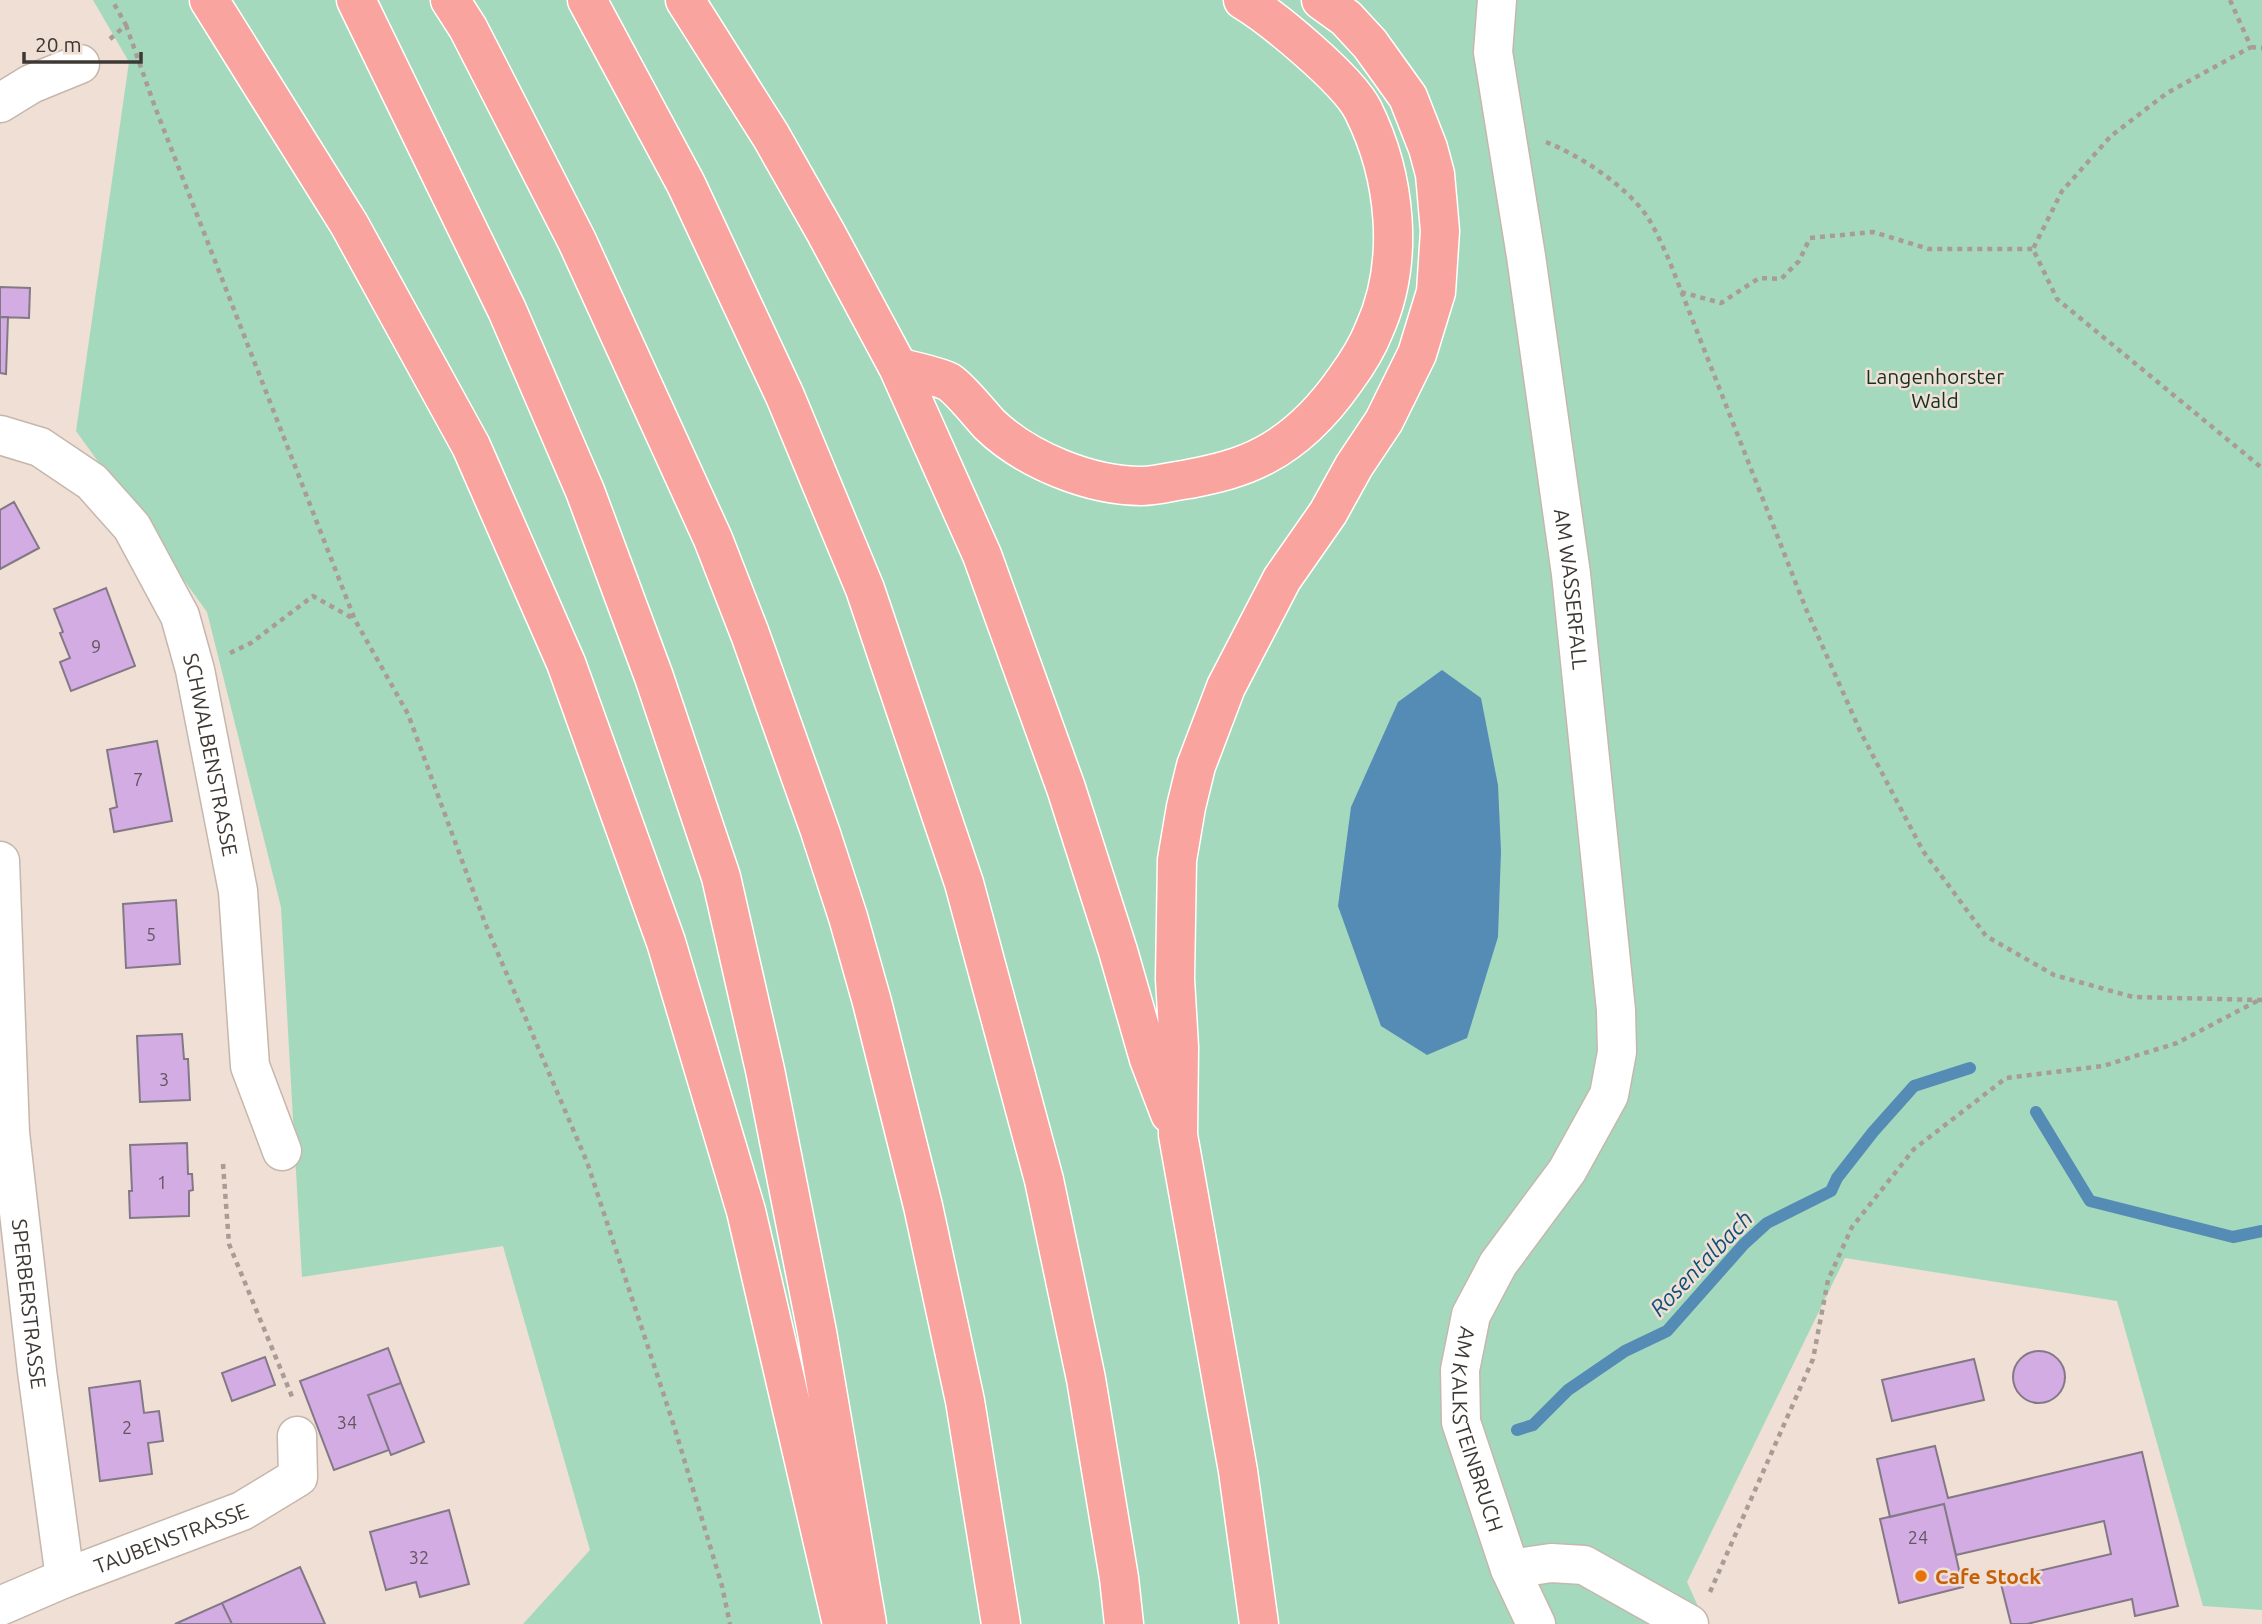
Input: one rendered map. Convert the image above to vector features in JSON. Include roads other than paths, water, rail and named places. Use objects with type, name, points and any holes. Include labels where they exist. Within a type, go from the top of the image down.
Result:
[{"type":"highway","points":[[209,0],[349,224],[471,446],[566,663],[666,942],[746,1211],[842,1624]]},
{"type":"highway","points":[[356,0],[507,310],[585,491],[654,677],[721,877],[765,1070],[817,1332],[867,1624]]},
{"type":"highway","points":[[450,0],[468,28],[577,241],[713,539],[820,831],[865,978],[923,1206],[965,1402],[1000,1624]]},
{"type":"highway","points":[[587,0],[686,184],[785,396],[865,589],[964,883],[1044,1180],[1086,1379],[1119,1578],[1124,1624]]},
{"type":"highway","points":[[685,0],[771,136],[898,367],[982,555],[1066,788],[1149,1059],[1178,1135],[1238,1471],[1259,1624]]},
{"type":"highway","points":[[898,367],[949,382],[992,426],[1038,460],[1097,480],[1143,486],[1218,474],[1264,455],[1302,430],[1357,363],[1378,319],[1392,265],[1392,204],[1376,141],[1362,107],[1301,44],[1243,0]]},
{"type":"highway","points":[[1178,1135],[1179,1047],[1175,979],[1177,860],[1196,766],[1226,687],[1282,579],[1328,513],[1354,466],[1384,421],[1417,354],[1436,292],[1440,231],[1435,174],[1419,122],[1408,97],[1370,44],[1346,18],[1321,0]]},
{"type":"street","name":"AM WASSERFALL","points":[[1497,0],[1493,52],[1526,256],[1571,574],[1616,1010],[1616,1052],[1609,1095],[1567,1171]]},
{"type":"street","points":[[0,103],[31,84],[80,64]]},
{"type":"street","name":"SCHWALBENSTRASSE","points":[[0,435],[40,447],[92,482],[132,527],[180,616],[195,670],[238,891],[250,1066],[282,1151]]},
{"type":"street","name":"SPERBERSTRASSE","points":[[0,861],[10,1133],[37,1371],[65,1578]]},
{"type":"street","name":"AM KALKSTEINBRUCH","points":[[1535,1624],[1510,1569],[1461,1422],[1460,1370],[1471,1315],[1498,1264],[1567,1171]]},
{"type":"street","name":"TAUBENSTRASSE","points":[[0,1605],[242,1511],[298,1477],[297,1436]]},
{"type":"street","points":[[1510,1569],[1550,1563],[1584,1565],[1698,1611]]},
{"type":"water","points":[[1442,670],[1481,698],[1498,785],[1501,851],[1498,937],[1467,1038],[1427,1055],[1381,1026],[1338,906],[1351,807],[1398,702]]},
{"type":"waterway","name":"Rosentalbach","points":[[1517,1430],[1533,1425],[1568,1390],[1625,1351],[1667,1331],[1744,1244],[1767,1223],[1831,1191],[1837,1178],[1873,1132],[1914,1086],[1970,1068]]},
{"type":"waterway","name":"Rosentalbach","points":[[2036,1112],[2090,1201],[2233,1237],[2262,1231]]},
{"type":"place","name":"Cafe Stock","points":[[1921,1576]]},
{"type":"park label","name":"Langenhorster Wald","points":[[1935,388]]}]
